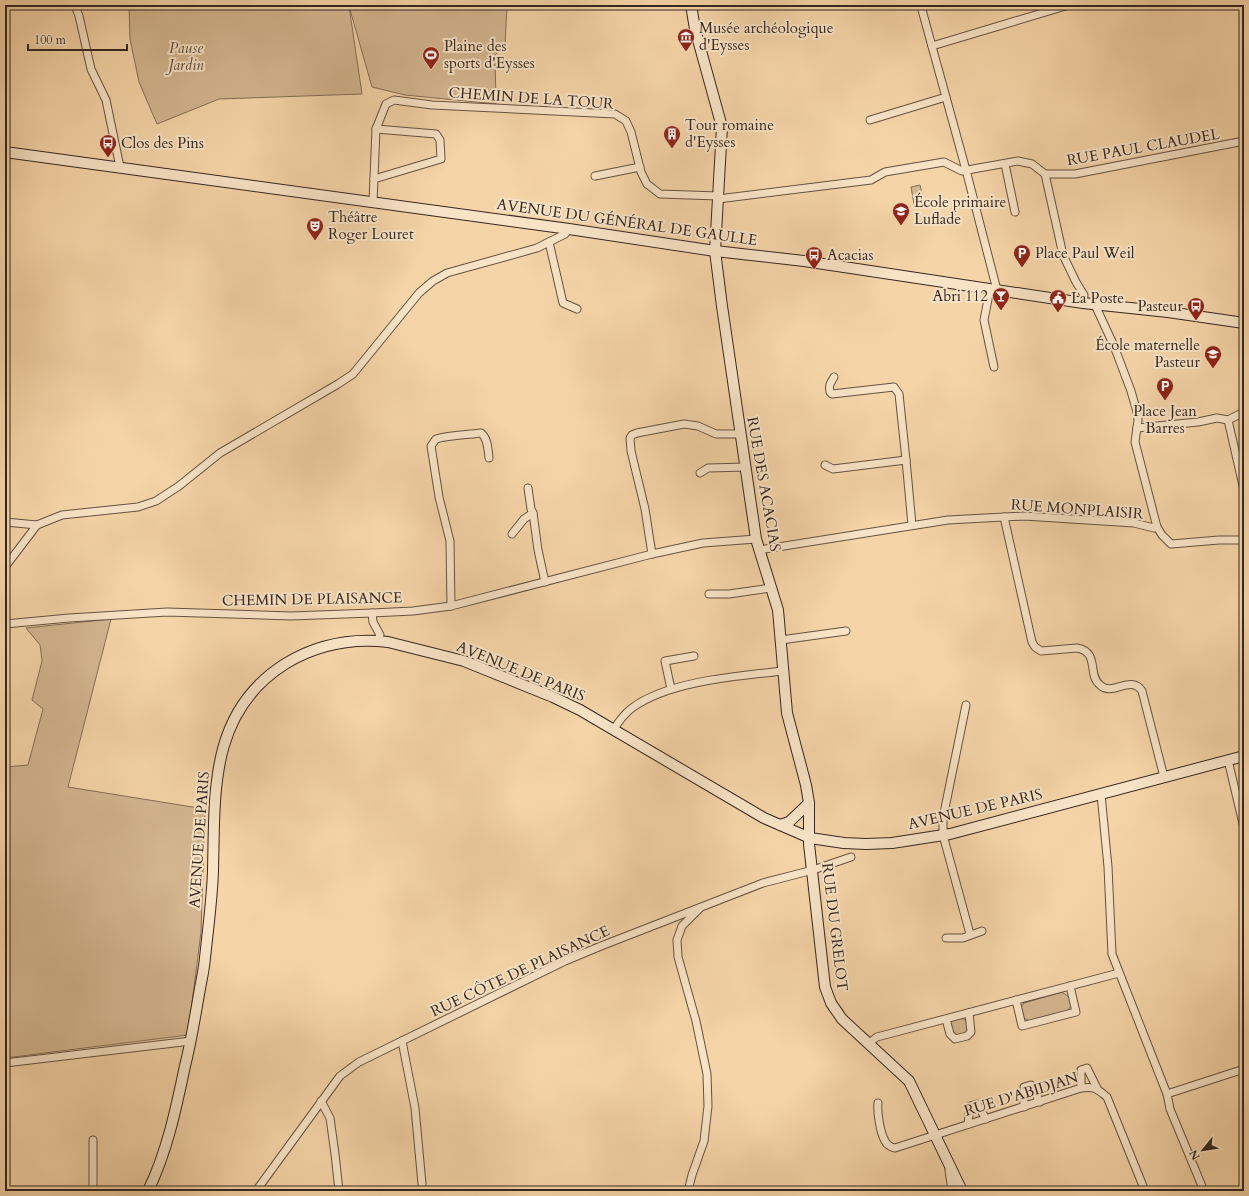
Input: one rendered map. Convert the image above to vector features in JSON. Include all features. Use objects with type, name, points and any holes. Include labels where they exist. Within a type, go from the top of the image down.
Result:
[{"type":"main road","name":"RUE DES ACACIAS","points":[[691,5],[699,43],[722,127],[716,251],[723,314],[756,539],[778,610],[787,713],[806,785],[809,803],[810,838]]},
{"type":"main road","name":"AVENUE DU GÉNÉRAL DE GAULLE","points":[[5,152],[569,229],[716,251],[804,261],[1083,303],[1168,312],[1244,324]]},
{"type":"main road","name":"AVENUE DE PARIS","points":[[148,1191],[164,1152],[174,1118],[191,1041],[205,960],[212,882],[215,785],[220,756],[228,729],[241,706],[256,686],[275,670],[296,657],[321,647],[348,642],[388,642],[464,661],[553,697],[580,710],[764,818],[810,838],[828,841],[866,844],[892,843],[944,835],[1244,756]]},
{"type":"main road","points":[[780,825],[789,822],[809,803]]},
{"type":"main road","name":"RUE DU GRELOT","points":[[810,838],[825,987],[828,995],[836,1012],[909,1081],[962,1191]]},
{"type":"main road","points":[[812,866],[816,850],[828,841]]},
{"type":"street","points":[[75,5],[91,69],[106,100],[120,167]]},
{"type":"street","points":[[932,46],[1069,5]]},
{"type":"street","points":[[922,10],[966,170],[993,289],[984,320],[994,367]]},
{"type":"street","points":[[870,120],[946,97]]},
{"type":"street","name":"CHEMIN DE LA TOUR","points":[[376,129],[386,104],[394,100],[432,105],[615,114],[626,121],[631,132],[640,167],[647,184],[660,194],[718,198],[871,180],[885,172],[944,162],[962,171],[966,170]]},
{"type":"street","points":[[373,202],[376,129],[436,134],[440,140],[441,159],[374,179]]},
{"type":"street","name":"RUE PAUL CLAUDEL","points":[[1045,174],[1075,174],[1244,141]]},
{"type":"street","points":[[966,170],[1018,161],[1032,164],[1045,174],[1063,255],[1084,295],[1083,303]]},
{"type":"street","points":[[1005,164],[1015,212]]},
{"type":"street","points":[[595,176],[640,167]]},
{"type":"street","points":[[5,522],[37,525],[62,515],[138,507],[156,501],[179,486],[220,453],[338,384],[352,374],[419,292],[434,281],[447,273],[537,248],[565,234],[569,229]]},
{"type":"street","points":[[549,242],[563,303],[577,309]]},
{"type":"street","points":[[1096,304],[1131,391],[1138,420],[1136,442],[1158,527]]},
{"type":"street","points":[[834,377],[829,385],[829,389],[832,394],[894,387],[899,394],[912,525]]},
{"type":"street","points":[[1137,428],[1198,422],[1217,418],[1228,420],[1244,413]]},
{"type":"street","points":[[1228,420],[1244,490]]},
{"type":"street","points":[[652,554],[645,509],[631,451],[630,438],[632,435],[684,424],[698,426],[716,434],[740,434]]},
{"type":"street","points":[[451,606],[450,541],[439,497],[430,446],[436,439],[446,436],[481,433],[486,439],[489,458]]},
{"type":"street","points":[[825,465],[833,469],[906,460]]},
{"type":"street","points":[[700,473],[708,468],[746,467]]},
{"type":"street","points":[[528,488],[545,582]]},
{"type":"street","points":[[512,534],[524,519],[533,513]]},
{"type":"street","name":"RUE MONPLAISIR","points":[[759,550],[948,520],[1032,516],[1134,523],[1154,528],[1158,527],[1162,535],[1171,544],[1219,540],[1244,540]]},
{"type":"street","points":[[1004,517],[1032,642],[1041,651],[1077,648],[1083,649],[1091,658],[1096,681],[1100,686],[1105,688],[1134,684],[1139,686],[1142,691],[1164,777]]},
{"type":"street","points":[[5,567],[37,525]]},
{"type":"street","name":"CHEMIN DE PLAISANCE","points":[[5,624],[69,618],[167,612],[291,616],[413,611],[451,606],[652,554],[703,543],[756,539]]},
{"type":"street","points":[[709,594],[724,595],[771,588]]},
{"type":"street","points":[[372,613],[373,622],[380,635],[377,641]]},
{"type":"street","points":[[781,640],[846,631]]},
{"type":"street","points":[[671,689],[666,661],[694,656]]},
{"type":"street","points":[[614,729],[621,718],[632,708],[671,689],[703,682],[783,671]]},
{"type":"street","points":[[966,705],[943,818],[944,835],[970,934]]},
{"type":"street","points":[[1228,760],[1242,813],[1244,828]]},
{"type":"street","points":[[1101,794],[1108,868],[1112,954],[1167,1094],[1170,1110],[1204,1191]]},
{"type":"street","name":"RUE CÔTE DE PLAISANCE","points":[[256,1191],[340,1076],[359,1062],[565,961],[703,905],[763,883],[812,866],[851,857]]},
{"type":"street","points":[[688,1191],[704,1141],[708,1106],[707,1074],[696,1021],[678,957],[677,940],[682,926],[703,905]]},
{"type":"street","points":[[946,938],[963,938],[970,934],[982,931]]},
{"type":"street","points":[[869,1043],[877,1037],[1119,973]]},
{"type":"street","points":[[1016,1000],[1022,1026],[1076,1012],[1070,986]]},
{"type":"street","points":[[946,1019],[950,1034],[955,1039],[967,1036],[971,1032],[969,1013]]},
{"type":"street","points":[[5,1063],[191,1041]]},
{"type":"street","points":[[402,1041],[415,1108],[422,1184]]},
{"type":"street","points":[[1081,1088],[1082,1070],[1087,1068],[1096,1088]]},
{"type":"street","points":[[1167,1094],[1244,1069]]},
{"type":"street","points":[[1024,1107],[1024,1087],[1031,1085],[1040,1102]]},
{"type":"street","name":"RUE D'ABIDJAN","points":[[878,1103],[877,1111],[884,1141],[891,1147],[895,1148],[1081,1088],[1096,1088],[1107,1097],[1145,1191]]},
{"type":"street","points":[[321,1101],[330,1118],[339,1191]]},
{"type":"street","points":[[968,1124],[970,1106],[977,1104],[986,1118]]},
{"type":"street","points":[[93,1140],[94,1191]]},
{"type":"street","points":[[948,1162],[952,1191]]},
{"type":"green space","name":"Pause Jardin","points":[[129,5],[507,5],[505,46],[495,55],[496,104],[405,95],[372,87],[349,6],[362,94],[219,99],[157,124],[139,82],[130,39]]},
{"type":"green space","points":[[920,185],[924,203],[914,204],[911,187]]},
{"type":"green space","points":[[111,619],[68,787],[205,809],[201,932],[188,1035],[5,1058],[5,767],[28,765],[43,709],[32,700],[42,661],[40,645],[26,628]]},
{"type":"green space","points":[[1062,992],[1069,997],[1072,1005],[1067,1011],[1030,1021],[1023,1018],[1020,1008],[1024,1003]]},
{"type":"green space","points":[[961,1018],[966,1020],[968,1028],[966,1033],[957,1035],[953,1033],[950,1023]]},
{"type":"place","name":"Musée archéologique d'Eysses","points":[[686,52]]},
{"type":"place","name":"Plaine des sports d'Eysses","points":[[431,70]]},
{"type":"place","name":"Tour romaine d'Eysses","points":[[672,149]]},
{"type":"place","name":"Clos des Pins","points":[[108,158]]},
{"type":"place","name":"École primaire Luflade","points":[[901,226]]},
{"type":"place","name":"Théâtre Roger Louret","points":[[315,241]]},
{"type":"place","name":"Place Paul Weil","points":[[1022,268]]},
{"type":"place","name":"Acacias","points":[[814,270]]},
{"type":"place","name":"Abri 112","points":[[1001,311]]},
{"type":"place","name":"La Poste","points":[[1058,313]]},
{"type":"place","name":"Pasteur","points":[[1196,321]]},
{"type":"place","name":"École maternelle Pasteur","points":[[1213,369]]},
{"type":"place","name":"Place Jean Barres","points":[[1165,401]]}]
